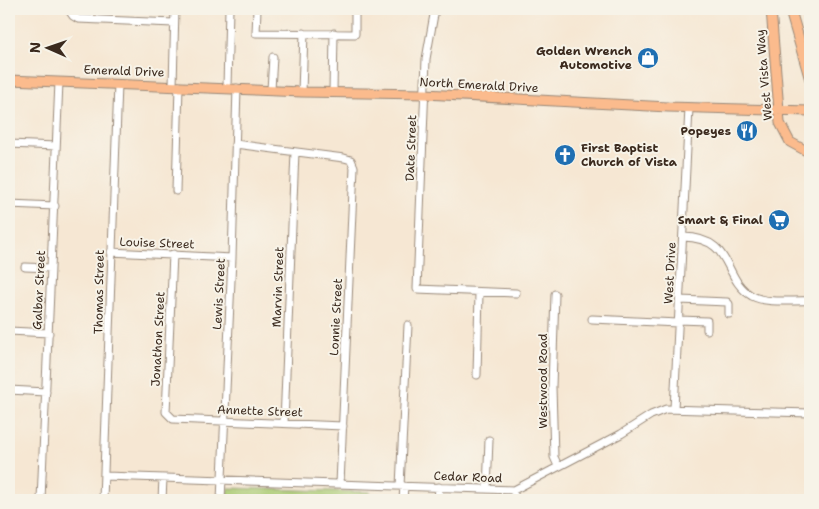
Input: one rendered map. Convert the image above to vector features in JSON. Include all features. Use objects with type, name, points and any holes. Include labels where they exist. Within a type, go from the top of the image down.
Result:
[{"type":"highway","points":[[790,9],[810,78]]},
{"type":"main road","name":"West Vista Way","points":[[771,9],[781,128],[790,142],[810,153]]},
{"type":"main road","name":"Emerald Drive","points":[[9,80],[176,86]]},
{"type":"main road","name":"North Emerald Drive","points":[[176,86],[302,92],[425,94],[690,108],[810,112]]},
{"type":"street","points":[[68,9],[78,19],[174,23]]},
{"type":"street","points":[[175,9],[176,191]]},
{"type":"street","points":[[227,87],[229,9]]},
{"type":"street","points":[[257,9],[256,33],[355,34],[355,9]]},
{"type":"street","name":"Date Street","points":[[435,9],[427,41],[417,290],[479,293]]},
{"type":"street","points":[[302,92],[304,33]]},
{"type":"street","points":[[333,92],[334,33]]},
{"type":"street","points":[[271,90],[273,57]]},
{"type":"street","name":"Galbar Street","points":[[41,500],[59,82]]},
{"type":"street","name":"Thomas Street","points":[[103,500],[118,84]]},
{"type":"street","name":"Lewis Street","points":[[220,500],[232,258],[237,88]]},
{"type":"street","name":"West Drive","points":[[674,409],[690,108]]},
{"type":"street","points":[[9,144],[56,146]]},
{"type":"street","points":[[235,144],[294,152]]},
{"type":"street","name":"Lonnie Street","points":[[294,152],[344,158],[351,160],[354,166],[340,484]]},
{"type":"street","name":"Marvin Street","points":[[284,423],[294,152]]},
{"type":"street","points":[[9,204],[54,206]]},
{"type":"street","points":[[683,237],[705,240],[714,246],[727,260],[738,283],[753,296],[764,299],[810,301]]},
{"type":"street","name":"Louise Street","points":[[111,252],[232,258]]},
{"type":"street","name":"Jonathon Street","points":[[173,254],[166,412],[168,416],[176,419]]},
{"type":"street","points":[[25,267],[51,268]]},
{"type":"street","points":[[477,375],[479,293],[516,293]]},
{"type":"street","name":"Westwood Road","points":[[555,294],[552,387],[554,457],[558,466]]},
{"type":"street","points":[[680,300],[727,302],[729,304],[729,314]]},
{"type":"street","points":[[592,319],[707,321],[707,330]]},
{"type":"street","points":[[403,500],[408,325]]},
{"type":"street","points":[[9,331],[49,333]]},
{"type":"street","points":[[9,390],[46,392]]},
{"type":"street","name":"Cedar Road","points":[[105,476],[514,490],[621,434],[651,415],[674,409],[810,414]]},
{"type":"street","name":"Annette Street","points":[[176,419],[343,426]]},
{"type":"street","points":[[487,489],[488,440]]},
{"type":"street","points":[[162,478],[162,500]]},
{"type":"street","points":[[438,500],[439,487]]},
{"type":"street","points":[[514,490],[514,500]]},
{"type":"green space","points":[[228,488],[370,492],[370,500],[228,500]]},
{"type":"place","name":"Golden Wrench Automotive","points":[[648,58]]},
{"type":"place","name":"Popeyes","points":[[747,131]]},
{"type":"place","name":"First Baptist Church of Vista","points":[[565,155]]},
{"type":"place","name":"Smart & Final","points":[[779,220]]}]
